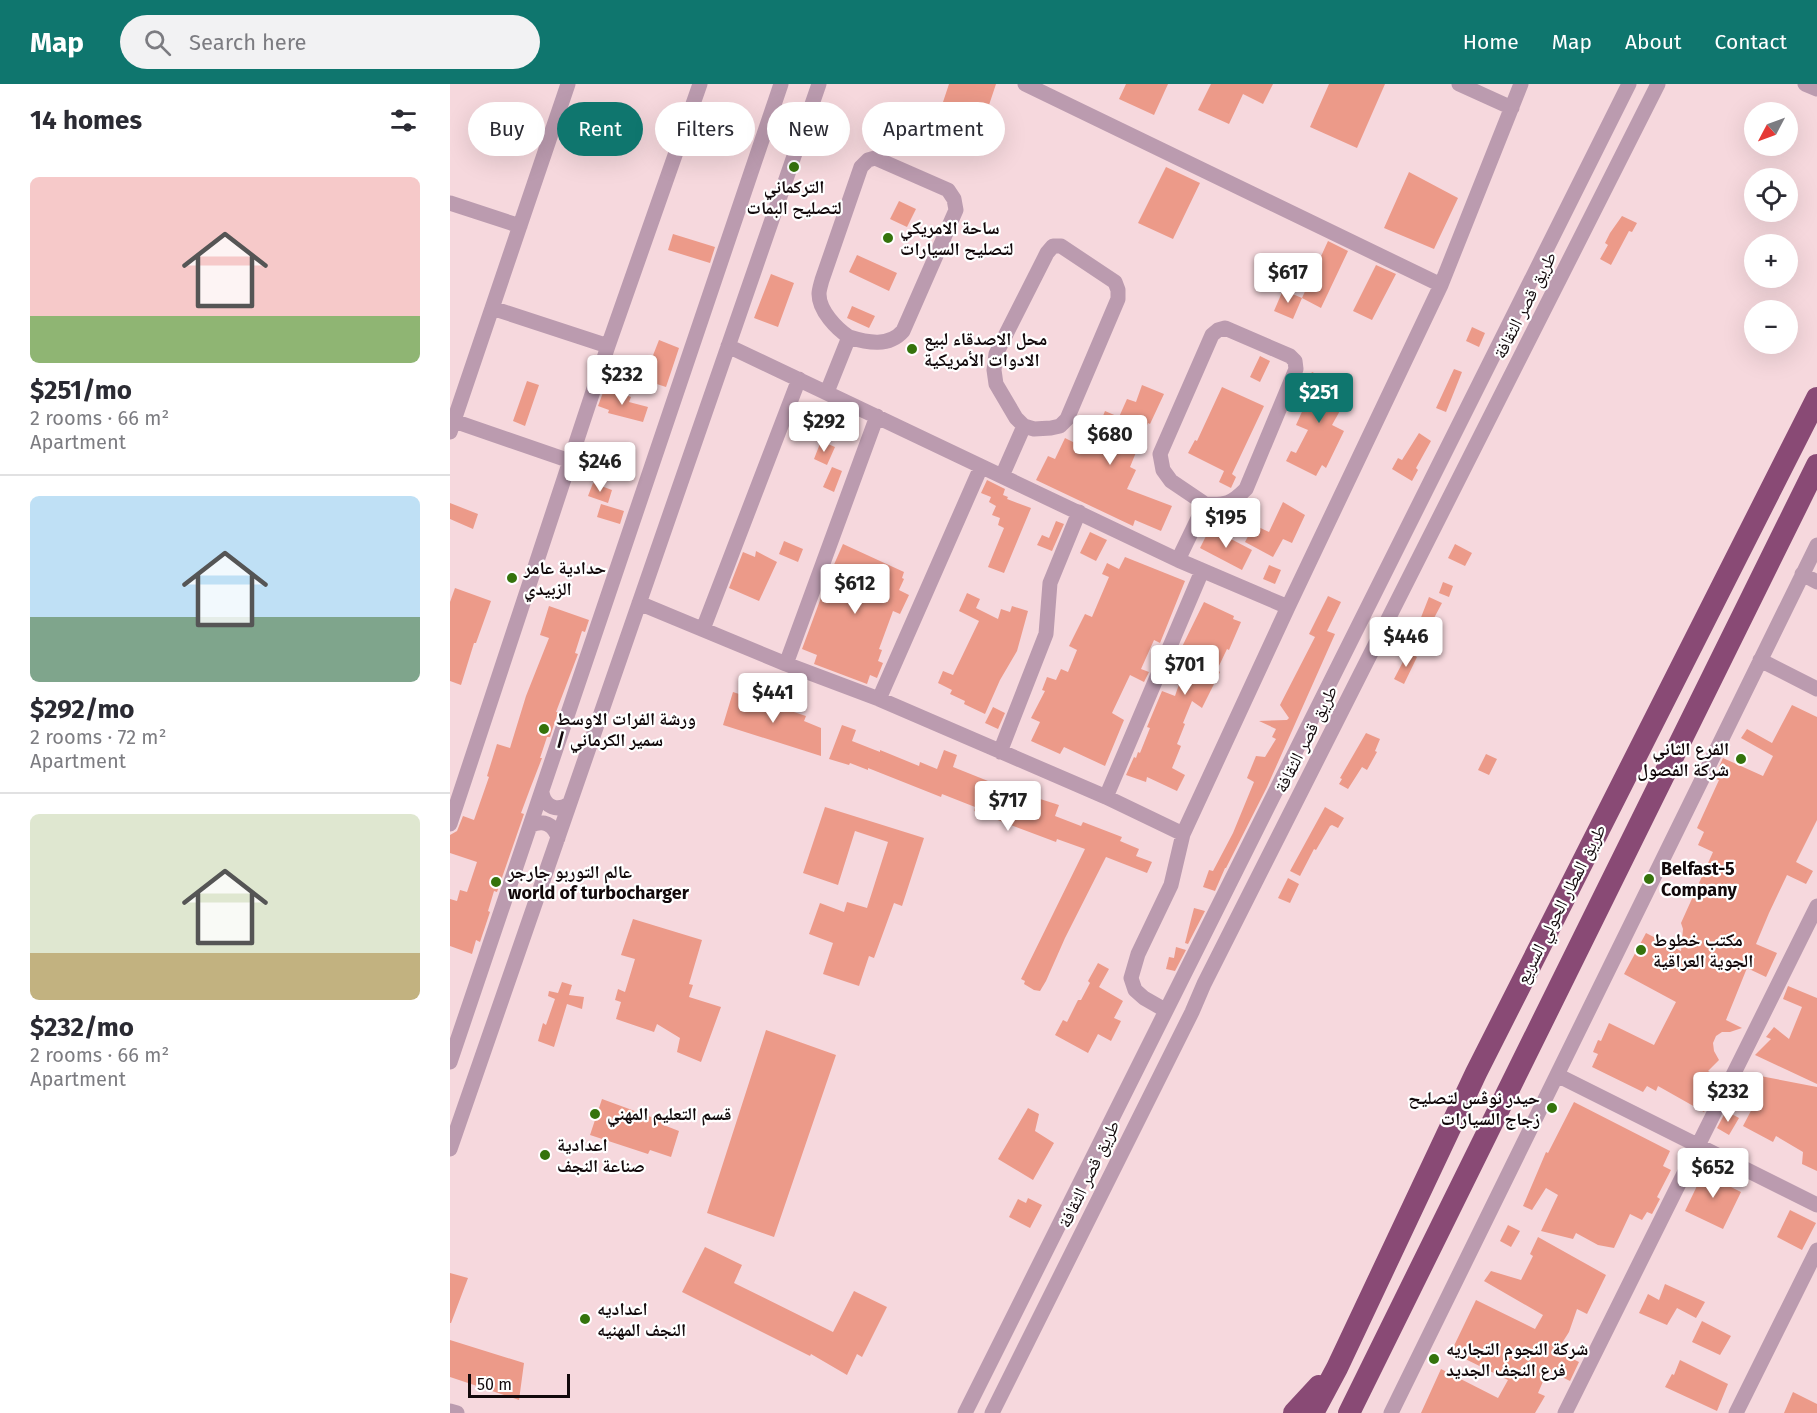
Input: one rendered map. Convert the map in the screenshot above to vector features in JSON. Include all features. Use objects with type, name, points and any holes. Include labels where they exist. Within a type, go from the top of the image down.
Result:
[{"type":"highway","name":"طريق المطار الحولي السريع","points":[[1313,1413],[1337,1368],[1476,1073],[1817,398]]},
{"type":"highway","name":"طريق المطار الحولي السريع","points":[[1349,1413],[1817,465]]},
{"type":"highway","points":[[1476,1073],[1477,1081],[1487,1093],[1495,1095],[1510,1090]]},
{"type":"highway","points":[[1445,1137],[1452,1131],[1469,1132],[1479,1146],[1478,1154]]},
{"type":"highway","points":[[1294,1413],[1337,1368]]},
{"type":"street","points":[[568,84],[452,426],[570,461]]},
{"type":"street","points":[[450,824],[454,795],[700,84]]},
{"type":"street","points":[[450,1062],[781,84]]},
{"type":"street","points":[[450,1149],[819,84]]},
{"type":"street","points":[[1025,84],[1441,285]]},
{"type":"street","points":[[1458,84],[1512,108]]},
{"type":"street","points":[[1165,1010],[1135,990],[1131,978],[1138,954],[1171,885],[1183,834],[1441,285],[1521,84]]},
{"type":"street","name":"طريق قصر الثقافة","points":[[965,1413],[1629,84]]},
{"type":"street","name":"طريق قصر الثقافة","points":[[992,1413],[1204,984],[1658,84]]},
{"type":"street","points":[[1805,84],[1817,89]]},
{"type":"street","points":[[875,158],[948,190],[954,199],[956,210],[903,331],[887,342],[866,342],[849,337],[837,329],[824,309],[819,295],[822,280],[861,167],[868,160],[875,158]]},
{"type":"street","points":[[450,203],[520,226]]},
{"type":"street","points":[[1053,246],[1061,246],[1115,282],[1118,299],[1067,419],[1060,426],[1052,428],[1034,429],[1024,426],[996,384],[994,370],[996,354],[1047,253],[1053,246]]},
{"type":"street","points":[[492,308],[608,346]]},
{"type":"street","points":[[1226,328],[1290,356],[1295,361],[1296,369],[1246,489],[1235,500],[1223,505],[1205,504],[1171,482],[1163,470],[1160,454],[1212,335],[1226,328]]},
{"type":"street","points":[[827,392],[849,337]]},
{"type":"street","points":[[728,346],[1178,560],[1288,607]]},
{"type":"street","points":[[704,629],[799,379]]},
{"type":"street","points":[[786,664],[877,416]]},
{"type":"street","points":[[1002,476],[1024,426]]},
{"type":"street","points":[[879,699],[981,467]]},
{"type":"street","points":[[1178,560],[1205,504]]},
{"type":"street","points":[[1000,752],[1046,634],[1050,583],[1079,512]]},
{"type":"street","points":[[1391,1413],[1817,545]]},
{"type":"street","points":[[1106,797],[1202,571]]},
{"type":"street","points":[[1802,574],[1817,582]]},
{"type":"street","points":[[639,603],[786,664],[879,699],[1106,797],[1183,834]]},
{"type":"street","points":[[1760,660],[1817,689]]},
{"type":"street","points":[[542,793],[544,802],[552,807],[561,808],[569,804]]},
{"type":"street","points":[[530,826],[538,823],[548,824],[555,829],[558,838]]},
{"type":"street","points":[[1565,1413],[1817,906]]},
{"type":"street","points":[[1557,1075],[1817,1205]]},
{"type":"street","points":[[1736,1413],[1817,1250]]},
{"type":"street","points":[[450,1411],[457,1413]]},
{"type":"building","points":[[949,84],[996,84],[990,102],[943,102]]},
{"type":"building","points":[[1126,84],[1168,84],[1154,115],[1119,99]]},
{"type":"building","points":[[1211,84],[1273,84],[1263,104],[1243,94],[1229,124],[1198,110]]},
{"type":"building","points":[[1329,84],[1385,84],[1357,148],[1310,127]]},
{"type":"building","points":[[1166,167],[1200,183],[1173,239],[1138,223]]},
{"type":"building","points":[[1409,172],[1458,198],[1434,249],[1384,228]]},
{"type":"building","points":[[899,201],[916,209],[907,227],[890,219]]},
{"type":"building","points":[[1622,216],[1637,223],[1632,232],[1629,231],[1611,265],[1600,259],[1608,245],[1605,243],[1610,233]]},
{"type":"building","points":[[673,234],[715,247],[710,263],[668,250]]},
{"type":"building","points":[[1328,241],[1348,251],[1321,308],[1302,298]]},
{"type":"building","points":[[857,255],[897,273],[889,291],[849,272]]},
{"type":"building","points":[[1376,265],[1396,274],[1372,320],[1353,311]]},
{"type":"building","points":[[771,274],[794,283],[778,327],[754,318]]},
{"type":"building","points":[[1283,290],[1302,298],[1293,319],[1274,311]]},
{"type":"building","points":[[852,306],[875,316],[869,328],[847,318]]},
{"type":"building","points":[[1472,327],[1485,333],[1479,347],[1466,341]]},
{"type":"building","points":[[659,340],[679,348],[666,387],[632,376],[638,359],[650,363]]},
{"type":"building","points":[[1260,356],[1270,361],[1260,382],[1250,377]]},
{"type":"building","points":[[1454,369],[1462,372],[1446,412],[1436,408]]},
{"type":"building","points":[[1312,372],[1351,391],[1332,425],[1344,431],[1326,468],[1322,465],[1316,476],[1286,461],[1291,451],[1296,453],[1308,430],[1296,425],[1310,394],[1302,390]]},
{"type":"building","points":[[527,381],[539,385],[525,426],[513,421]]},
{"type":"building","points":[[1142,385],[1164,394],[1150,424],[1148,423],[1130,467],[1136,470],[1127,489],[1172,506],[1161,531],[1135,520],[1133,526],[1036,480],[1048,456],[1055,459],[1065,438],[1089,450],[1105,411],[1119,417],[1127,399],[1136,402]]},
{"type":"building","points":[[605,387],[631,397],[629,402],[648,407],[643,422],[608,413],[609,410],[598,406]]},
{"type":"building","points":[[1222,387],[1264,406],[1232,474],[1236,477],[1231,488],[1219,482],[1224,471],[1188,453],[1195,440],[1197,441]]},
{"type":"building","points":[[1419,433],[1431,441],[1416,468],[1418,470],[1412,481],[1392,469],[1398,458],[1402,460]]},
{"type":"building","points":[[821,441],[835,447],[827,465],[814,459]]},
{"type":"building","points":[[832,467],[842,471],[834,492],[823,487]]},
{"type":"building","points":[[987,480],[1005,489],[1003,495],[1008,497],[1007,499],[1031,508],[1004,573],[988,567],[1004,528],[998,525],[1000,518],[992,515],[996,506],[989,502],[991,497],[981,493]]},
{"type":"building","points":[[593,483],[612,490],[608,503],[588,496]]},
{"type":"building","points":[[1283,502],[1305,515],[1292,543],[1283,539],[1273,557],[1245,542],[1254,525],[1269,532]]},
{"type":"building","points":[[450,503],[478,514],[473,529],[450,519]]},
{"type":"building","points":[[601,504],[624,511],[620,524],[597,517]]},
{"type":"building","points":[[1056,521],[1064,524],[1052,551],[1037,545],[1042,535],[1049,538]]},
{"type":"building","points":[[1210,528],[1252,550],[1242,570],[1200,548]]},
{"type":"building","points":[[1090,532],[1107,540],[1096,561],[1080,553]]},
{"type":"building","points":[[784,541],[803,549],[798,562],[779,554]]},
{"type":"building","points":[[843,544],[904,572],[902,578],[904,579],[899,590],[909,595],[900,614],[893,611],[879,649],[882,650],[878,661],[883,663],[877,678],[870,675],[867,684],[814,664],[817,655],[802,649]]},
{"type":"building","points":[[1455,544],[1472,553],[1465,566],[1448,558]]},
{"type":"building","points":[[756,551],[777,562],[759,601],[729,588],[743,552],[755,557]]},
{"type":"building","points":[[1125,557],[1185,581],[1160,643],[1154,640],[1141,669],[1149,672],[1144,682],[1130,675],[1112,713],[1124,720],[1105,766],[1064,747],[1060,754],[1031,741],[1040,722],[1031,718],[1045,691],[1042,690],[1047,677],[1056,680],[1061,669],[1068,672],[1077,650],[1069,646],[1085,614],[1092,617],[1109,577],[1102,574],[1107,563],[1119,569]]},
{"type":"building","points":[[1269,565],[1281,570],[1275,584],[1263,579]]},
{"type":"building","points":[[1443,582],[1453,586],[1449,597],[1439,593]]},
{"type":"building","points":[[455,588],[491,601],[476,643],[474,643],[461,685],[450,681],[450,602]]},
{"type":"building","points":[[967,593],[980,599],[976,608],[998,619],[1001,609],[1010,612],[1012,606],[1028,611],[1017,651],[1000,680],[985,714],[964,704],[965,701],[950,694],[952,690],[938,683],[943,671],[953,675],[979,621],[959,611]]},
{"type":"building","points":[[1328,596],[1341,602],[1327,631],[1335,634],[1267,787],[1215,891],[1203,887],[1209,870],[1213,871],[1233,833],[1254,782],[1247,778],[1256,756],[1265,757],[1276,739],[1272,737],[1276,729],[1259,721],[1289,718],[1280,705],[1315,637],[1309,634]]},
{"type":"building","points":[[1429,597],[1442,603],[1433,620],[1438,622],[1433,632],[1418,625]]},
{"type":"building","points":[[1204,602],[1234,616],[1233,619],[1241,622],[1217,670],[1220,672],[1202,708],[1192,701],[1183,723],[1185,724],[1177,744],[1181,746],[1172,768],[1185,775],[1177,791],[1147,777],[1146,782],[1126,775],[1134,757],[1136,758],[1138,752],[1140,753],[1150,728],[1147,727],[1162,691],[1175,696],[1186,664],[1176,659]]},
{"type":"building","points":[[549,606],[589,620],[585,632],[582,631],[575,653],[578,654],[521,813],[524,814],[497,892],[494,891],[480,942],[476,940],[472,954],[450,946],[450,899],[457,901],[460,890],[467,892],[477,862],[450,853],[450,835],[457,831],[463,816],[474,820],[489,777],[487,776],[497,744],[510,748],[526,696],[549,638],[540,635]]},
{"type":"building","points":[[1408,652],[1417,657],[1404,684],[1394,679]]},
{"type":"building","points":[[733,692],[806,716],[804,721],[821,728],[821,756],[723,725]]},
{"type":"building","points":[[1792,705],[1817,717],[1817,820],[1796,862],[1813,871],[1806,884],[1787,875],[1769,913],[1756,944],[1777,953],[1766,977],[1747,968],[1726,1020],[1742,1028],[1722,1032],[1716,1036],[1713,1043],[1714,1051],[1719,1060],[1708,1071],[1721,1078],[1704,1112],[1658,1086],[1656,1091],[1647,1086],[1643,1092],[1592,1067],[1598,1054],[1593,1052],[1609,1023],[1654,1045],[1676,1002],[1624,974],[1646,933],[1681,951],[1683,929],[1681,923],[1713,852],[1698,845],[1704,832],[1697,828],[1719,780],[1714,778],[1723,758],[1763,776],[1773,756],[1741,738],[1747,729],[1772,743]]},
{"type":"building","points":[[993,707],[1005,713],[998,729],[985,723]]},
{"type":"building","points":[[842,725],[856,730],[852,741],[919,766],[920,762],[937,769],[944,750],[957,755],[953,767],[993,783],[989,795],[1010,804],[1015,791],[1059,805],[1055,816],[1081,826],[1083,822],[1122,837],[1120,841],[1139,849],[1136,856],[1152,862],[1147,873],[1106,857],[1046,981],[1040,991],[1034,990],[1024,984],[1025,981],[1021,979],[1085,849],[1057,839],[1056,842],[974,811],[975,807],[942,794],[941,797],[868,768],[868,770],[850,763],[849,765],[829,759]]},
{"type":"building","points":[[1366,733],[1380,739],[1375,751],[1377,752],[1367,770],[1362,767],[1348,789],[1339,784],[1342,779],[1340,778]]},
{"type":"building","points":[[1486,754],[1497,759],[1489,775],[1478,770]]},
{"type":"building","points":[[825,807],[924,838],[902,906],[894,903],[874,958],[869,956],[859,986],[823,974],[833,943],[809,934],[820,903],[844,912],[847,902],[867,908],[888,842],[855,831],[838,885],[803,873]]},
{"type":"building","points":[[1325,807],[1344,818],[1338,828],[1330,826],[1316,850],[1314,849],[1300,876],[1290,871]]},
{"type":"building","points":[[1288,878],[1299,884],[1290,903],[1278,898]]},
{"type":"building","points":[[1194,908],[1205,911],[1188,944],[1185,943]]},
{"type":"building","points":[[633,919],[702,940],[689,984],[693,985],[689,997],[721,1007],[701,1062],[677,1052],[680,1038],[657,1024],[654,1032],[616,1019],[621,1002],[615,1000],[618,989],[625,992],[635,959],[621,955]]},
{"type":"building","points":[[1176,947],[1186,950],[1175,971],[1166,969],[1169,957],[1174,958]]},
{"type":"building","points":[[1098,963],[1109,969],[1099,987],[1123,1001],[1114,1018],[1121,1021],[1111,1041],[1098,1034],[1088,1053],[1055,1035],[1063,1020],[1067,1022],[1078,1000],[1081,1000]]},
{"type":"building","points":[[562,982],[572,985],[569,995],[584,997],[582,1009],[567,1004],[554,1047],[538,1041],[543,1023],[546,1025],[555,999],[548,996],[549,991],[558,993]]},
{"type":"building","points":[[1788,986],[1817,998],[1817,1084],[1755,1055],[1771,1039],[1766,1037],[1774,1027],[1789,1039],[1802,1007],[1783,999]]},
{"type":"building","points":[[766,1030],[836,1055],[774,1237],[707,1213]]},
{"type":"building","points":[[1755,1075],[1817,1087],[1817,1171],[1802,1164],[1803,1152],[1776,1136],[1773,1142],[1743,1126],[1755,1103],[1744,1096]]},
{"type":"building","points":[[602,1099],[662,1121],[661,1124],[679,1131],[671,1157],[650,1150],[648,1154],[590,1135]]},
{"type":"building","points":[[1574,1102],[1670,1151],[1663,1166],[1671,1170],[1657,1197],[1660,1199],[1652,1214],[1647,1212],[1642,1220],[1630,1214],[1614,1248],[1598,1245],[1576,1233],[1573,1239],[1541,1231],[1558,1195],[1546,1188],[1532,1210],[1523,1206],[1546,1152],[1548,1153]]},
{"type":"building","points":[[1028,1108],[1039,1114],[1035,1131],[1054,1143],[1033,1180],[998,1159]]},
{"type":"building","points":[[1726,1111],[1739,1118],[1729,1135],[1717,1128]]},
{"type":"building","points":[[1705,1169],[1730,1180],[1727,1185],[1741,1192],[1723,1229],[1685,1211]]},
{"type":"building","points":[[1028,1198],[1042,1205],[1030,1228],[1009,1217],[1018,1199],[1026,1203]]},
{"type":"building","points":[[1790,1210],[1816,1223],[1802,1250],[1777,1237]]},
{"type":"building","points":[[1508,1225],[1520,1231],[1511,1247],[1500,1241]]},
{"type":"building","points":[[1538,1237],[1606,1275],[1587,1314],[1577,1309],[1569,1332],[1557,1351],[1579,1362],[1570,1381],[1548,1370],[1538,1393],[1545,1396],[1535,1413],[1421,1413],[1441,1369],[1498,1398],[1508,1380],[1451,1352],[1476,1300],[1535,1329],[1543,1315],[1484,1281],[1491,1271],[1521,1280],[1533,1256],[1530,1254]]},
{"type":"building","points":[[705,1247],[742,1265],[734,1283],[833,1332],[854,1291],[887,1307],[862,1357],[857,1354],[847,1375],[811,1354],[810,1356],[682,1292]]},
{"type":"building","points":[[450,1273],[468,1278],[451,1323],[450,1323]]},
{"type":"building","points":[[1665,1284],[1705,1302],[1696,1318],[1677,1308],[1667,1325],[1639,1313],[1648,1294],[1659,1300]]},
{"type":"building","points":[[1702,1321],[1731,1336],[1720,1355],[1692,1342]]},
{"type":"building","points":[[450,1340],[524,1363],[519,1400],[450,1377]]},
{"type":"building","points":[[1680,1360],[1728,1384],[1717,1411],[1665,1387],[1672,1374],[1674,1375]]},
{"type":"building","points":[[1793,1392],[1817,1404],[1817,1413],[1784,1413]]},
{"type":"place","name":"التركماني لتصليح البمات","points":[[794,167]]},
{"type":"place","name":"ساحة الامريكي لتصليح السيارات","points":[[888,238]]},
{"type":"place","name":"محل الاصدقاء لبيع الادوات الأمريكية","points":[[912,349]]},
{"type":"place","name":"حدادية عامر الزبيدي","points":[[512,578]]},
{"type":"place","name":"ورشة الفرات الاوسط / سمير الكرماني","points":[[544,729]]},
{"type":"place","name":"الفرع الثاني شركة الفصول","points":[[1741,759]]},
{"type":"place","name":"Belfast-5 Company","points":[[1649,879]]},
{"type":"place","name":"عالم التوربو جارجر world of turbocharger","points":[[496,882]]},
{"type":"place","name":"مكتب خطوط الجوية العراقية","points":[[1641,950]]},
{"type":"place","name":"حيدر نوڤس لتصليح زجاج السيارات","points":[[1552,1108]]},
{"type":"place","name":"قسم التعليم المهني","points":[[595,1114]]},
{"type":"place","name":"اعدادية صناعة النجف","points":[[545,1155]]},
{"type":"place","name":"اعداديه النجف المهنيه","points":[[585,1319]]},
{"type":"place","name":"شركة النجوم التجاريه فرع النجف الجديد","points":[[1434,1359]]}]
